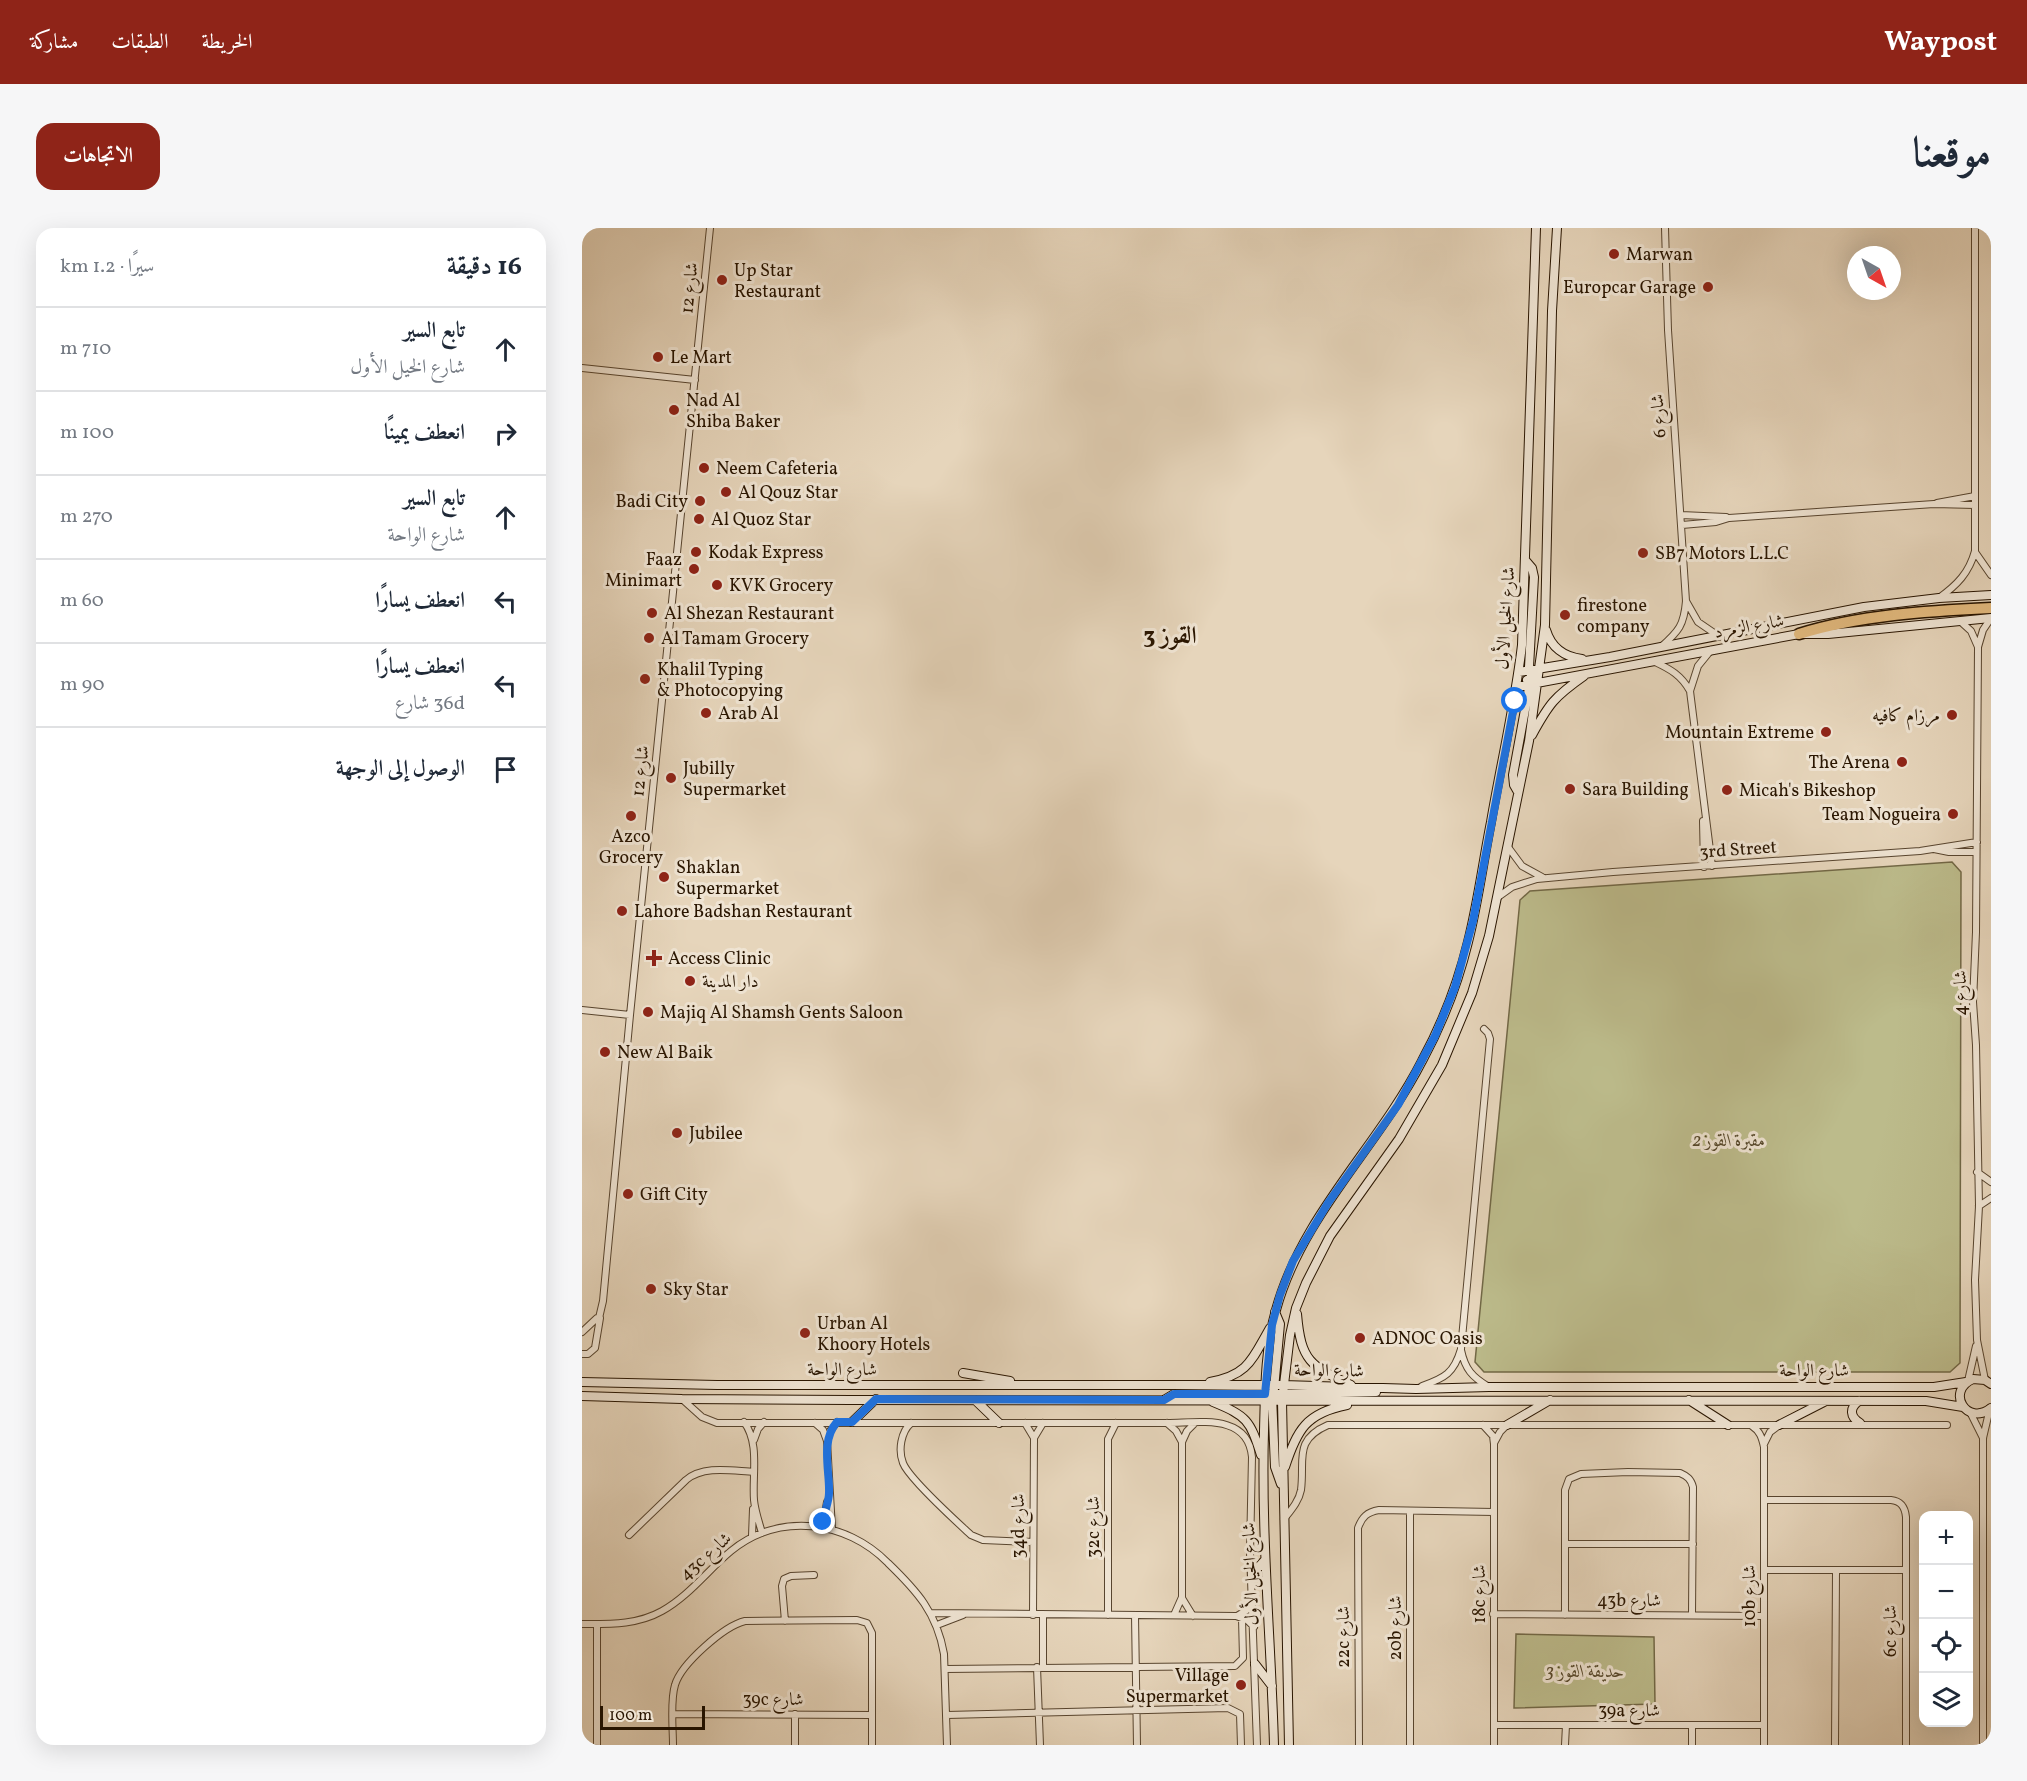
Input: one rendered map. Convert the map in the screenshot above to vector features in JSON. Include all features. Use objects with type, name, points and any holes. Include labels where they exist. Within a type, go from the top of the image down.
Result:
[{"type":"highway","points":[[1799,634],[1840,624],[1941,611],[1991,608]]},
{"type":"main road","name":"شارع الخيل الأول","points":[[1289,1745],[1283,1487],[1273,1393],[1272,1325],[1290,1269],[1302,1244],[1328,1203],[1398,1105],[1424,1059],[1462,965],[1473,921],[1519,672],[1523,631],[1536,228]]},
{"type":"main road","name":"شارع الخيل الأول","points":[[1274,1745],[1265,1560],[1263,1461],[1273,1393],[1296,1308],[1313,1267],[1330,1236],[1399,1139],[1442,1065],[1472,993],[1498,897],[1528,741],[1533,684],[1539,668],[1545,625],[1552,311],[1557,228]]},
{"type":"main road","points":[[1518,792],[1513,776],[1533,684],[1529,670],[1534,578],[1532,568],[1526,561]]},
{"type":"main road","name":"شارع الزمرد","points":[[1519,672],[1863,607],[1939,598],[1991,595]]},
{"type":"main road","name":"شارع الزمرد","points":[[1516,687],[1799,634],[1821,634],[1991,618]]},
{"type":"main road","points":[[1545,625],[1551,643],[1558,650],[1574,658],[1591,660]]},
{"type":"main road","points":[[1519,672],[1533,684]]},
{"type":"main road","points":[[1528,741],[1544,712],[1556,697],[1587,674]]},
{"type":"main road","points":[[1296,1308],[1299,1338],[1310,1361],[1323,1371],[1354,1387]]},
{"type":"main road","points":[[1275,1312],[1280,1324],[1273,1393],[1275,1467],[1277,1478],[1283,1487]]},
{"type":"main road","points":[[1189,1386],[1229,1377],[1244,1368],[1253,1358],[1272,1325]]},
{"type":"main road","points":[[963,1373],[1035,1385]]},
{"type":"main road","name":"شارع الواحة","points":[[582,1396],[682,1399],[1208,1400],[1354,1387],[1416,1389],[1934,1387],[1973,1379],[1988,1382]]},
{"type":"main road","name":"شارع الواحة","points":[[582,1382],[717,1386],[1189,1386],[1365,1401],[1926,1401],[1967,1409]]},
{"type":"main road","points":[[1967,1382],[1960,1391],[1961,1402],[1967,1409],[1981,1413],[1991,1408]]},
{"type":"main road","points":[[1164,1400],[1174,1394],[1375,1393],[1382,1388]]},
{"type":"main road","points":[[852,1422],[876,1399]]},
{"type":"main road","points":[[975,1400],[999,1423]]},
{"type":"main road","points":[[1208,1400],[1238,1414],[1249,1424],[1256,1437],[1263,1461]]},
{"type":"main road","points":[[1507,1425],[1550,1400]]},
{"type":"main road","points":[[1688,1400],[1728,1425]]},
{"type":"main road","points":[[1779,1425],[1826,1400]]},
{"type":"main road","points":[[1282,1476],[1295,1438],[1312,1417],[1327,1409],[1365,1401]]},
{"type":"main road","points":[[1859,1401],[1851,1413],[1852,1418],[1860,1423]]},
{"type":"main road","points":[[1252,1574],[1265,1560]]},
{"type":"main road","points":[[1255,1664],[1272,1686]]},
{"type":"street","name":"شارع 12","points":[[582,1354],[588,1354],[595,1348],[603,1301],[710,228]]},
{"type":"street","name":"شارع 6","points":[[1660,647],[1677,633],[1681,626],[1686,601],[1668,330],[1665,228]]},
{"type":"street","points":[[1939,598],[1962,578],[1975,551],[1975,228]]},
{"type":"street","points":[[582,368],[695,380]]},
{"type":"street","points":[[1934,504],[1975,496]]},
{"type":"street","points":[[1681,515],[1729,518],[1934,504],[1974,505]]},
{"type":"street","points":[[1682,525],[1716,522],[1729,518]]},
{"type":"street","points":[[1975,551],[1991,575]]},
{"type":"street","points":[[1686,601],[1698,622],[1718,635]]},
{"type":"street","name":"شارع 4","points":[[1988,1382],[1977,1340],[1975,1280],[1979,1206],[1974,1002],[1978,646],[1982,633],[1991,618]]},
{"type":"street","points":[[1960,621],[1971,631],[1978,646]]},
{"type":"street","points":[[1711,650],[1698,666],[1690,691],[1712,866]]},
{"type":"street","points":[[1655,662],[1680,676],[1690,691]]},
{"type":"street","points":[[1704,812],[1704,867]]},
{"type":"street","points":[[1934,849],[1946,845],[1977,842]]},
{"type":"street","points":[[1507,846],[1522,866],[1545,878]]},
{"type":"street","points":[[1934,849],[1949,852],[1976,852]]},
{"type":"street","name":"3rd Street","points":[[1498,897],[1520,883],[1545,878],[1934,849]]},
{"type":"street","points":[[582,1010],[630,1015]]},
{"type":"street","points":[[1416,1389],[1446,1376],[1457,1362],[1461,1349],[1490,1039],[1484,1029]]},
{"type":"street","points":[[1977,1172],[1991,1182]]},
{"type":"street","points":[[1979,1206],[1991,1198]]},
{"type":"street","points":[[582,1332],[599,1317]]},
{"type":"street","name":"شارع 4","points":[[1967,1382],[1977,1340]]},
{"type":"street","points":[[1461,1349],[1467,1369],[1473,1377],[1489,1387]]},
{"type":"street","points":[[682,1399],[711,1422],[1195,1423],[1227,1424],[1241,1431],[1249,1443],[1252,1457],[1250,1552],[1257,1745]]},
{"type":"street","points":[[1983,1745],[1983,1438],[1991,1408]]},
{"type":"street","points":[[1967,1409],[1983,1438]]},
{"type":"street","points":[[744,1422],[751,1432],[753,1443],[752,1536]]},
{"type":"street","points":[[753,1443],[764,1422]]},
{"type":"street","points":[[815,1422],[824,1430],[827,1441],[832,1528]]},
{"type":"street","points":[[827,1441],[830,1431],[837,1422]]},
{"type":"street","points":[[888,1423],[897,1429],[902,1438]]},
{"type":"street","points":[[911,1423],[902,1438],[901,1456],[906,1470],[970,1535],[983,1540],[1033,1542]]},
{"type":"street","points":[[1097,1423],[1104,1430],[1108,1439]]},
{"type":"street","name":"32c شارع","points":[[1108,1615],[1108,1439],[1116,1423]]},
{"type":"street","points":[[1167,1423],[1176,1431],[1182,1442]]},
{"type":"street","points":[[1174,1615],[1182,1597],[1182,1442],[1186,1431],[1195,1423]]},
{"type":"street","points":[[1283,1520],[1300,1494],[1302,1455],[1305,1443],[1317,1429],[1335,1424],[1779,1425],[1860,1423],[1947,1425]]},
{"type":"street","points":[[1025,1424],[1034,1438],[1043,1424]]},
{"type":"street","points":[[1483,1425],[1493,1436],[1494,1444]]},
{"type":"street","points":[[1494,1444],[1500,1432],[1507,1425]]},
{"type":"street","points":[[1747,1425],[1758,1430],[1764,1447]]},
{"type":"street","points":[[1764,1447],[1770,1432],[1779,1425]]},
{"type":"street","name":"34d شارع","points":[[1034,1438],[1034,1615]]},
{"type":"street","name":"18c شارع","points":[[1494,1444],[1494,1745]]},
{"type":"street","name":"10b شارع","points":[[1764,1447],[1764,1745]]},
{"type":"street","points":[[629,1535],[696,1473],[753,1472]]},
{"type":"street","points":[[1565,1615],[1565,1490],[1569,1479],[1581,1474],[1628,1472],[1680,1473],[1689,1478],[1693,1487],[1692,1616]]},
{"type":"street","points":[[823,1526],[829,1496]]},
{"type":"street","name":"6c شارع","points":[[1764,1500],[1891,1500],[1903,1506],[1906,1516],[1906,1745]]},
{"type":"street","points":[[754,1502],[762,1533]]},
{"type":"street","points":[[1410,1511],[1494,1512]]},
{"type":"street","name":"22c شارع","points":[[1359,1745],[1358,1528],[1365,1515],[1372,1512],[1410,1511]]},
{"type":"street","name":"20b شارع","points":[[1410,1511],[1410,1745]]},
{"type":"street","name":"43c شارع","points":[[582,1624],[635,1622],[662,1611],[752,1536],[791,1525],[832,1528],[881,1555],[932,1613],[944,1654],[947,1745]]},
{"type":"street","points":[[1565,1544],[1693,1544]]},
{"type":"street","points":[[1764,1570],[1905,1570]]},
{"type":"street","points":[[1835,1745],[1836,1570]]},
{"type":"street","points":[[785,1621],[782,1586],[784,1579],[791,1576],[814,1575]]},
{"type":"street","points":[[1182,1597],[1193,1616]]},
{"type":"street","points":[[1239,1617],[1247,1610],[1253,1599]]},
{"type":"street","points":[[932,1613],[1239,1617],[1254,1628]]},
{"type":"street","points":[[937,1625],[964,1614]]},
{"type":"street","name":"43b شارع","points":[[1493,1614],[1764,1616]]},
{"type":"street","points":[[1040,1745],[1038,1713],[1043,1615]]},
{"type":"street","points":[[1135,1615],[1137,1745]]},
{"type":"street","points":[[945,1669],[1136,1665],[1235,1666],[1243,1658],[1239,1617]]},
{"type":"street","points":[[673,1745],[674,1689],[678,1676],[687,1664],[721,1633],[736,1623],[745,1621],[857,1620],[867,1623],[872,1633],[872,1745]]},
{"type":"street","points":[[597,1624],[597,1745]]},
{"type":"street","points":[[1983,1632],[1991,1632]]},
{"type":"street","points":[[947,1715],[1228,1708],[1240,1714],[1241,1745]]},
{"type":"street","name":"39c شارع","points":[[673,1714],[872,1715]]},
{"type":"street","points":[[795,1714],[795,1745]]},
{"type":"street","name":"39a شارع","points":[[1494,1725],[1764,1725]]},
{"type":"street","points":[[1565,1745],[1566,1725]]},
{"type":"street","points":[[1692,1725],[1692,1745]]},
{"type":"green space","name":"مقبرة القوز 2","points":[[1952,862],[1961,872],[1960,1363],[1950,1372],[1484,1372],[1475,1362],[1520,900],[1530,891]]},
{"type":"green space","name":"حديقة القوز 3","points":[[1516,1634],[1654,1637],[1655,1704],[1514,1708]]},
{"type":"place","name":"Marwan","points":[[1614,254]]},
{"type":"place","name":"Up Star Restaurant","points":[[722,280]]},
{"type":"place","name":"Europcar Garage","points":[[1708,287]]},
{"type":"place","name":"Le Mart","points":[[658,357]]},
{"type":"place","name":"Nad Al Shiba Baker","points":[[674,410]]},
{"type":"place","name":"Neem Cafeteria","points":[[704,468]]},
{"type":"place","name":"Al Qouz Star","points":[[726,492]]},
{"type":"place","name":"Badi City","points":[[700,501]]},
{"type":"place","name":"Al Quoz Star","points":[[699,519]]},
{"type":"place","name":"Kodak Express","points":[[696,552]]},
{"type":"place","name":"SB7 Motors L.L.C","points":[[1643,553]]},
{"type":"place","name":"Faaz Minimart","points":[[694,569]]},
{"type":"place","name":"KVK Grocery","points":[[717,585]]},
{"type":"place","name":"Al Shezan Restaurant","points":[[652,613]]},
{"type":"place","name":"firestone company","points":[[1565,615]]},
{"type":"place","name":"Al Tamam Grocery","points":[[649,638]]},
{"type":"place","name":"Khalil Typing & Photocopying","points":[[645,679]]},
{"type":"place","name":"Arab Al","points":[[706,713]]},
{"type":"place","name":"مرزام كافيه","points":[[1952,715]]},
{"type":"place","name":"Mountain Extreme","points":[[1826,732]]},
{"type":"place","name":"The Arena","points":[[1902,762]]},
{"type":"place","name":"Jubilly Supermarket","points":[[671,778]]},
{"type":"place","name":"Sara Building","points":[[1570,789]]},
{"type":"place","name":"Micah's Bikeshop","points":[[1727,790]]},
{"type":"place","name":"Team Nogueira","points":[[1953,814]]},
{"type":"place","name":"Azco Grocery","points":[[631,816]]},
{"type":"place","name":"Shaklan Supermarket","points":[[664,877]]},
{"type":"place","name":"Lahore Badshan Restaurant","points":[[622,911]]},
{"type":"place","name":"Access Clinic","points":[[654,958]]},
{"type":"place","name":"دار المدينة","points":[[690,981]]},
{"type":"place","name":"Majiq Al Shamsh Gents Saloon","points":[[648,1012]]},
{"type":"place","name":"New Al Baik","points":[[605,1052]]},
{"type":"place","name":"Jubilee","points":[[677,1133]]},
{"type":"place","name":"Gift City","points":[[628,1194]]},
{"type":"place","name":"Sky Star","points":[[651,1289]]},
{"type":"place","name":"Urban Al Khoory Hotels","points":[[805,1333]]},
{"type":"place","name":"ADNOC Oasis","points":[[1360,1338]]},
{"type":"place","name":"Village Supermarket","points":[[1241,1685]]},
{"type":"district","name":"القوز 3","points":[[1170,635]]},
{"type":"route","points":[[823,1522],[829,1496],[827,1441],[830,1431],[837,1422],[852,1422],[876,1399],[1164,1400],[1174,1394],[1265,1394],[1272,1325],[1293,1261],[1328,1203],[1398,1105],[1424,1059],[1455,987],[1473,921],[1515,701]]}]
